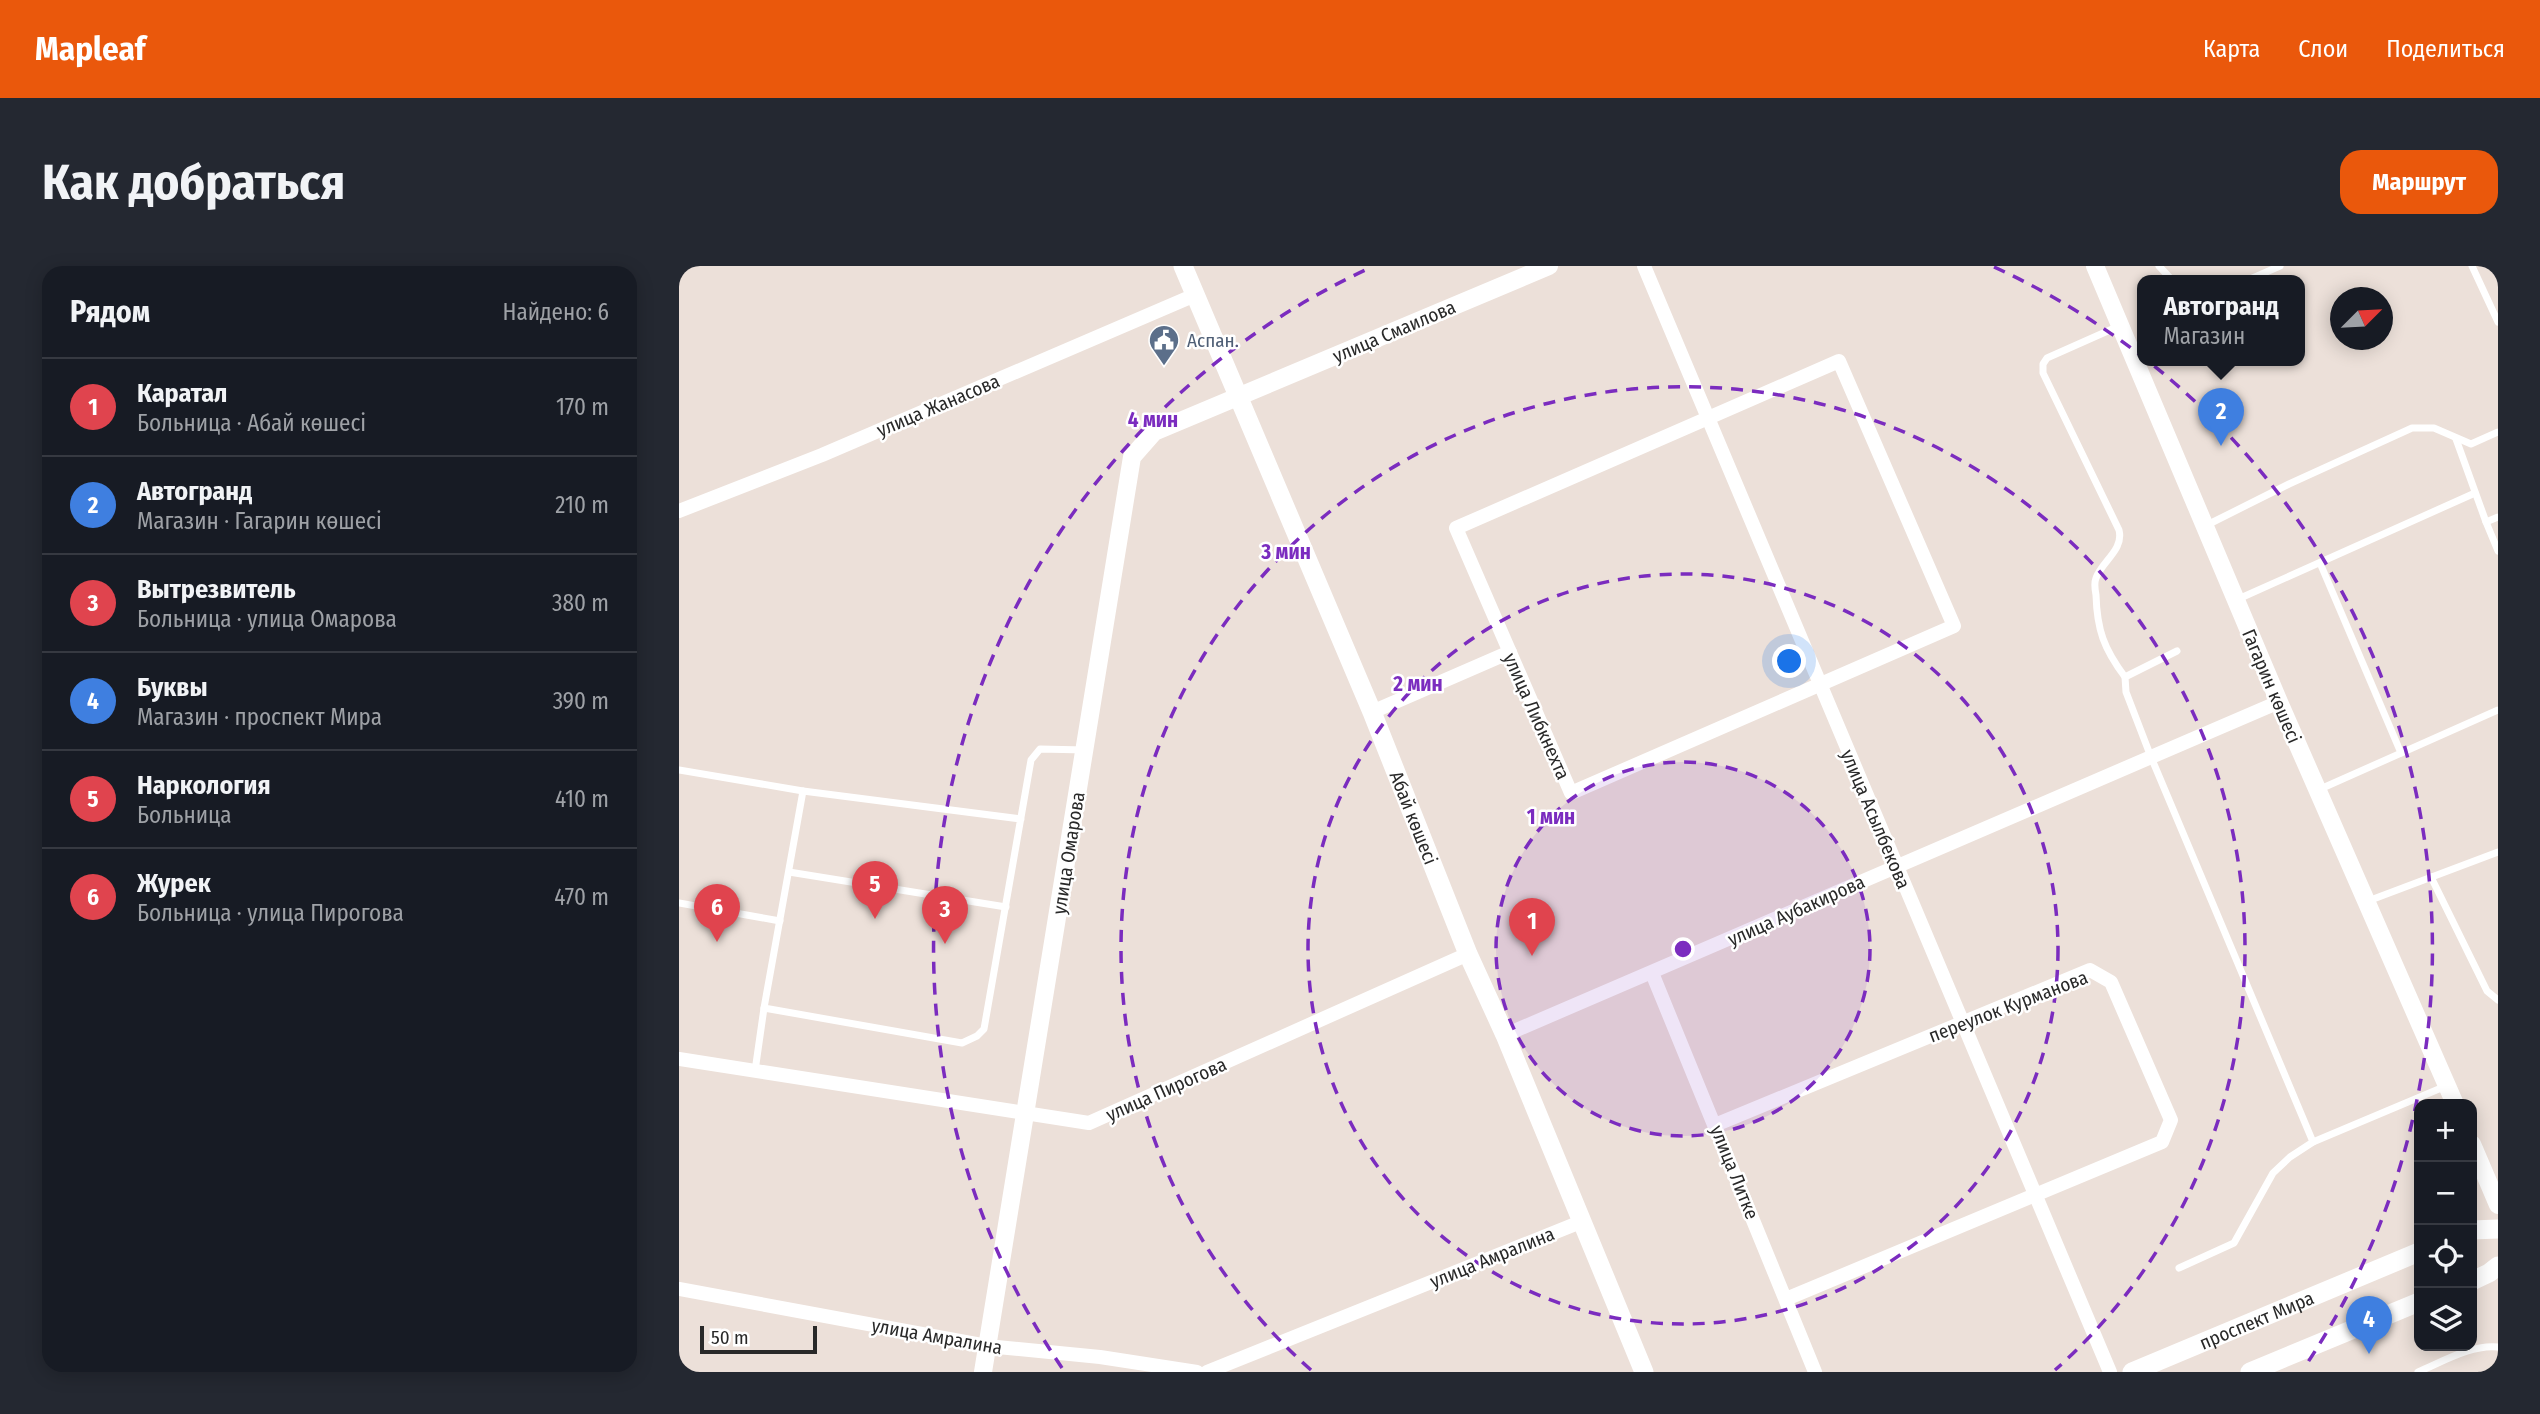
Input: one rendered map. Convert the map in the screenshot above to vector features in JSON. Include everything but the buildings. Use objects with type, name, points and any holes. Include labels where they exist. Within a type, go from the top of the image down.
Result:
[{"type":"main road","name":"Абай көшесі","points":[[1184,266],[1372,712],[1468,954],[1505,1035],[1644,1372]]},
{"type":"main road","points":[[2477,1230],[2498,1229]]},
{"type":"main road","name":"проспект Мира","points":[[2132,1372],[2414,1254]]},
{"type":"main road","points":[[2477,1279],[2498,1266]]},
{"type":"main road","points":[[2250,1372],[2414,1304]]},
{"type":"street","name":"улица Смаилова","points":[[1238,397],[1549,266]]},
{"type":"street","name":"улица Асылбекова","points":[[1644,266],[2110,1372]]},
{"type":"street","name":"Гагарин көшесі","points":[[2095,266],[2235,600],[2453,1099]]},
{"type":"street","name":"улица Жанасова","points":[[679,511],[822,455],[1195,295]]},
{"type":"street","name":"улица Либкнехта","points":[[1839,361],[1954,626],[1571,793],[1456,528],[1708,418],[1839,361]]},
{"type":"street","name":"улица Омарова","points":[[983,1372],[1132,457],[1154,432],[1238,397]]},
{"type":"street","points":[[1372,712],[1510,652]]},
{"type":"street","name":"улица Аубакирова","points":[[1505,1035],[2279,702]]},
{"type":"street","name":"улица Пирогова","points":[[679,1059],[1089,1123],[1468,954]]},
{"type":"street","name":"переулок Курманова","points":[[1715,1125],[2090,970],[2111,982],[2171,1120],[2162,1142],[1786,1299]]},
{"type":"street","name":"улица Литке","points":[[1652,973],[1815,1372]]},
{"type":"street","points":[[2477,1156],[2498,1205]]},
{"type":"street","name":"улица Амралина","points":[[1207,1372],[1583,1221]]},
{"type":"street","name":"улица Амралина","points":[[679,1289],[987,1346],[1100,1357],[1198,1372]]},
{"type":"lane","points":[[2259,275],[2280,266]]},
{"type":"lane","points":[[2472,266],[2498,322]]},
{"type":"lane","points":[[2120,326],[2047,358],[2043,364],[2043,373],[2121,539],[2095,579],[2096,620],[2108,653],[2125,677],[2126,692],[2151,757],[2313,1142]]},
{"type":"lane","points":[[2204,526],[2411,428],[2434,428],[2471,444],[2498,432]]},
{"type":"lane","points":[[2456,439],[2498,551]]},
{"type":"lane","points":[[2235,600],[2475,492]]},
{"type":"lane","points":[[2486,522],[2498,517]]},
{"type":"lane","points":[[2320,563],[2401,753]]},
{"type":"lane","points":[[2125,677],[2177,651]]},
{"type":"lane","points":[[2317,790],[2498,710]]},
{"type":"lane","points":[[764,1008],[962,1043],[977,1036],[984,1029],[1031,760],[1040,749],[1085,750]]},
{"type":"lane","points":[[679,770],[803,791],[1021,819]]},
{"type":"lane","points":[[755,1071],[803,791]]},
{"type":"lane","points":[[2367,901],[2498,852]]},
{"type":"lane","points":[[789,872],[1006,907]]},
{"type":"lane","points":[[2431,877],[2487,991],[2498,1000]]},
{"type":"lane","points":[[679,902],[780,921]]},
{"type":"lane","points":[[2179,1268],[2234,1243],[2273,1173],[2290,1157],[2313,1142],[2447,1086]]},
{"type":"lane","points":[[2418,1372],[2475,1349],[2498,1347]]},
{"type":"place","name":"Аспан.","points":[[1164,367]]},
{"type":"place","name":"Автогранд","points":[[2221,446]]},
{"type":"place","name":"Наркология","points":[[875,919]]},
{"type":"place","name":"Журек","points":[[717,942]]},
{"type":"place","name":"Вытрезвитель","points":[[945,944]]},
{"type":"place","name":"Каратал","points":[[1532,956]]},
{"type":"place","name":"Буквы","points":[[2369,1354]]}]
